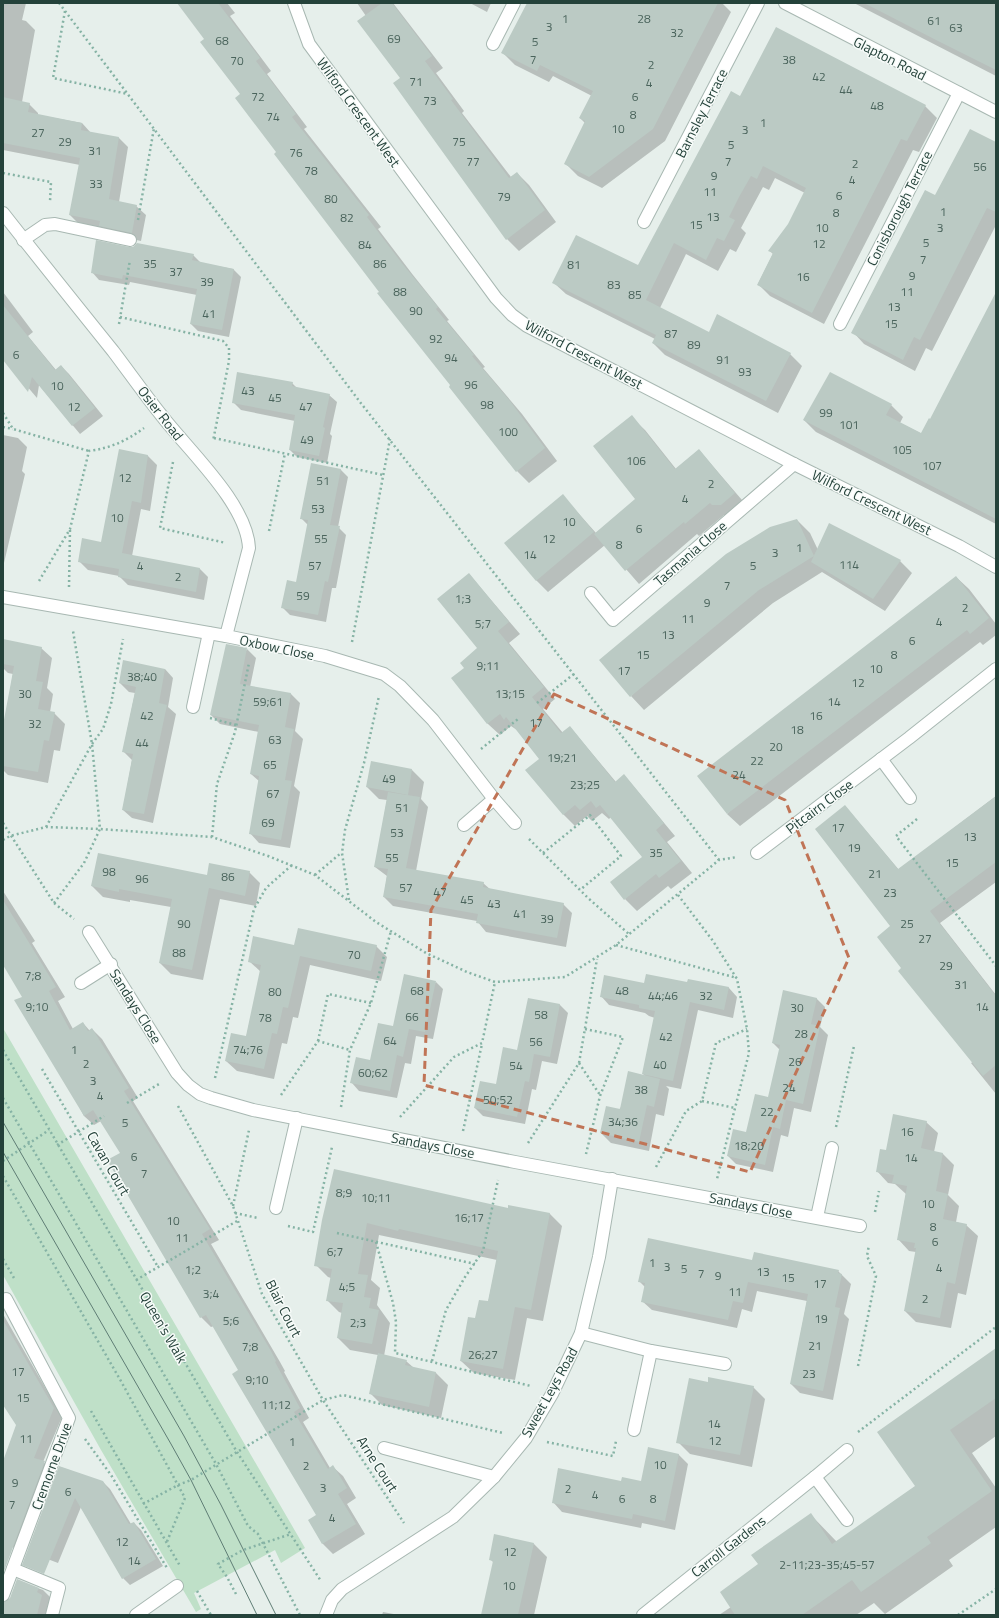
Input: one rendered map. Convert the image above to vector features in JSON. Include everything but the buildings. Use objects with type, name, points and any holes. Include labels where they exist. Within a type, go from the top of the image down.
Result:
[{"type":"street","name":"Wilford Crescent West","points":[[294,3],[309,44],[496,298],[512,314],[527,326],[794,464],[959,546],[996,567]]},
{"type":"street","points":[[493,44],[514,3]]},
{"type":"street","name":"Barnsley Terrace","points":[[644,222],[758,3]]},
{"type":"street","name":"Glapton Road","points":[[785,3],[996,112]]},
{"type":"street","name":"Conisborough Terrace","points":[[840,324],[959,93]]},
{"type":"street","name":"Osier Road","points":[[3,213],[23,240],[114,352],[162,416],[207,469],[239,514],[249,539],[249,548],[226,636]]},
{"type":"street","points":[[23,240],[44,225],[56,224],[130,240]]},
{"type":"street","name":"Tasmania Close","points":[[591,593],[613,620],[794,464]]},
{"type":"street","name":"Oxbow Close","points":[[3,597],[226,636],[349,662],[384,674],[400,686],[433,720],[494,800],[515,823]]},
{"type":"street","points":[[193,708],[209,633]]},
{"type":"street","name":"Pitcairn Close","points":[[757,853],[996,669]]},
{"type":"street","points":[[881,759],[910,798]]},
{"type":"street","points":[[464,825],[494,800]]},
{"type":"street","name":"Sandays Close","points":[[89,932],[177,1073],[200,1094],[253,1110],[515,1162],[860,1226]]},
{"type":"street","points":[[81,983],[110,964]]},
{"type":"street","points":[[276,1208],[297,1118]]},
{"type":"street","points":[[817,1217],[832,1148]]},
{"type":"street","name":"Sweet Leys Road","points":[[326,1614],[332,1600],[342,1589],[453,1516],[494,1477],[526,1438],[552,1394],[581,1333],[599,1257],[612,1180]]},
{"type":"street","name":"Cremorne Drive","points":[[3,1595],[69,1418],[6,1299]]},
{"type":"street","points":[[581,1333],[651,1351],[725,1364]]},
{"type":"street","points":[[634,1430],[651,1351]]},
{"type":"street","points":[[384,1448],[494,1477]]},
{"type":"street","name":"Carroll Gardens","points":[[643,1615],[847,1450]]},
{"type":"street","points":[[815,1477],[847,1520]]},
{"type":"street","points":[[13,1569],[58,1588],[52,1615]]},
{"type":"street","points":[[136,1615],[177,1586]]},
{"type":"path","points":[[59,3],[390,440],[719,860]]},
{"type":"path","points":[[65,11],[53,78],[129,94]]},
{"type":"path","points":[[3,173],[51,182],[49,225]]},
{"type":"path","points":[[120,317],[223,341],[229,348],[229,362],[207,469]]},
{"type":"path","points":[[3,413],[13,429]]},
{"type":"path","points":[[3,427],[89,451],[107,449],[125,441],[162,416]]},
{"type":"path","points":[[178,436],[160,528],[249,548],[261,545],[268,538],[285,453]]},
{"type":"path","points":[[214,438],[383,475]]},
{"type":"path","points":[[349,662],[390,440]]},
{"type":"path","points":[[54,903],[84,863],[100,829],[92,744],[82,678],[68,608],[70,530],[89,451]]},
{"type":"path","points":[[28,601],[51,559],[70,530]]},
{"type":"path","points":[[46,827],[92,744],[103,729],[111,704],[127,619]]},
{"type":"path","points":[[212,836],[217,784],[235,732],[253,642]]},
{"type":"path","points":[[349,900],[342,853],[345,830],[364,763],[384,674]]},
{"type":"path","points":[[537,703],[574,674]]},
{"type":"path","points":[[465,762],[518,720]]},
{"type":"path","points":[[910,798],[923,815],[896,836],[996,966]]},
{"type":"path","points":[[543,853],[590,815],[622,856],[580,890]]},
{"type":"path","points":[[3,822],[10,836],[54,903],[89,932]]},
{"type":"path","points":[[515,823],[580,890],[630,935]]},
{"type":"path","points":[[3,840],[10,836],[46,827],[212,836],[292,865],[315,875],[376,922],[426,953],[467,972],[495,982],[565,977],[597,958],[630,935],[719,860],[757,853]]},
{"type":"path","points":[[315,875],[342,853]]},
{"type":"path","points":[[211,1098],[254,909],[266,888],[292,865]]},
{"type":"path","points":[[678,895],[713,941],[737,979],[747,1029],[749,1053],[713,1198]]},
{"type":"path","points":[[616,945],[737,979]]},
{"type":"path","points":[[515,1162],[579,1063],[597,958]]},
{"type":"path","points":[[459,1151],[495,982]]},
{"type":"path","points":[[269,1113],[318,1042],[328,994],[371,1004]]},
{"type":"path","points":[[582,1174],[600,1096],[623,1037],[585,1028]]},
{"type":"path","points":[[702,1101],[716,1043],[747,1029]]},
{"type":"path","points":[[318,1042],[350,1050]]},
{"type":"path","points":[[383,1135],[454,1057],[482,1043]]},
{"type":"path","points":[[832,1148],[854,1046]]},
{"type":"path","name":"Queen's Walk","points":[[3,1050],[237,1452],[332,1600]]},
{"type":"path","points":[[579,1063],[600,1096]]},
{"type":"path","name":"Cavan Court","points":[[42,1069],[158,1268]]},
{"type":"path","points":[[127,1103],[157,1085]]},
{"type":"path","points":[[3,1098],[216,1464],[248,1526],[258,1534],[300,1615]]},
{"type":"path","points":[[646,1186],[686,1111],[702,1101],[735,1108]]},
{"type":"path","points":[[177,1105],[233,1206]]},
{"type":"path","points":[[233,1206],[253,1110]]},
{"type":"path","points":[[57,1144],[104,1116]]},
{"type":"path","points":[[3,1161],[49,1130]]},
{"type":"path","points":[[432,1361],[446,1310],[465,1277],[483,1251],[502,1159]]},
{"type":"path","points":[[3,1176],[122,1382],[185,1498],[166,1544]]},
{"type":"path","points":[[874,1214],[879,1191]]},
{"type":"path","name":"Blair Court","points":[[233,1206],[262,1294],[323,1400]]},
{"type":"path","points":[[136,1280],[237,1221]]},
{"type":"path","points":[[337,1233],[475,1264]]},
{"type":"path","points":[[376,1242],[393,1303],[396,1322],[395,1353],[539,1388],[552,1394]]},
{"type":"path","points":[[858,1366],[876,1276],[867,1256],[869,1243]]},
{"type":"path","points":[[847,1450],[858,1432],[996,1327]]},
{"type":"path","points":[[143,1504],[178,1484],[191,1480],[323,1400],[343,1395],[526,1438],[613,1456],[617,1435],[633,1438],[634,1430]]},
{"type":"path","name":"Arne Court","points":[[323,1400],[415,1540]]},
{"type":"path","points":[[69,1418],[111,1475],[177,1586]]},
{"type":"path","points":[[236,1594],[227,1576],[218,1564],[243,1550],[262,1542],[291,1534]]},
{"type":"path","points":[[958,1615],[996,1589]]},
{"type":"highlighted area","points":[[554,694],[785,800],[849,958],[750,1172],[424,1085],[431,910]]},
{"type":"green space","points":[[3,1028],[305,1548],[281,1563],[275,1550],[194,1593],[201,1609],[196,1612],[101,1450],[3,1275]]},
{"type":"tram line","points":[[3,1122],[184,1436],[221,1505],[276,1615]]},
{"type":"tram line","points":[[3,1152],[191,1480],[257,1615]]}]
